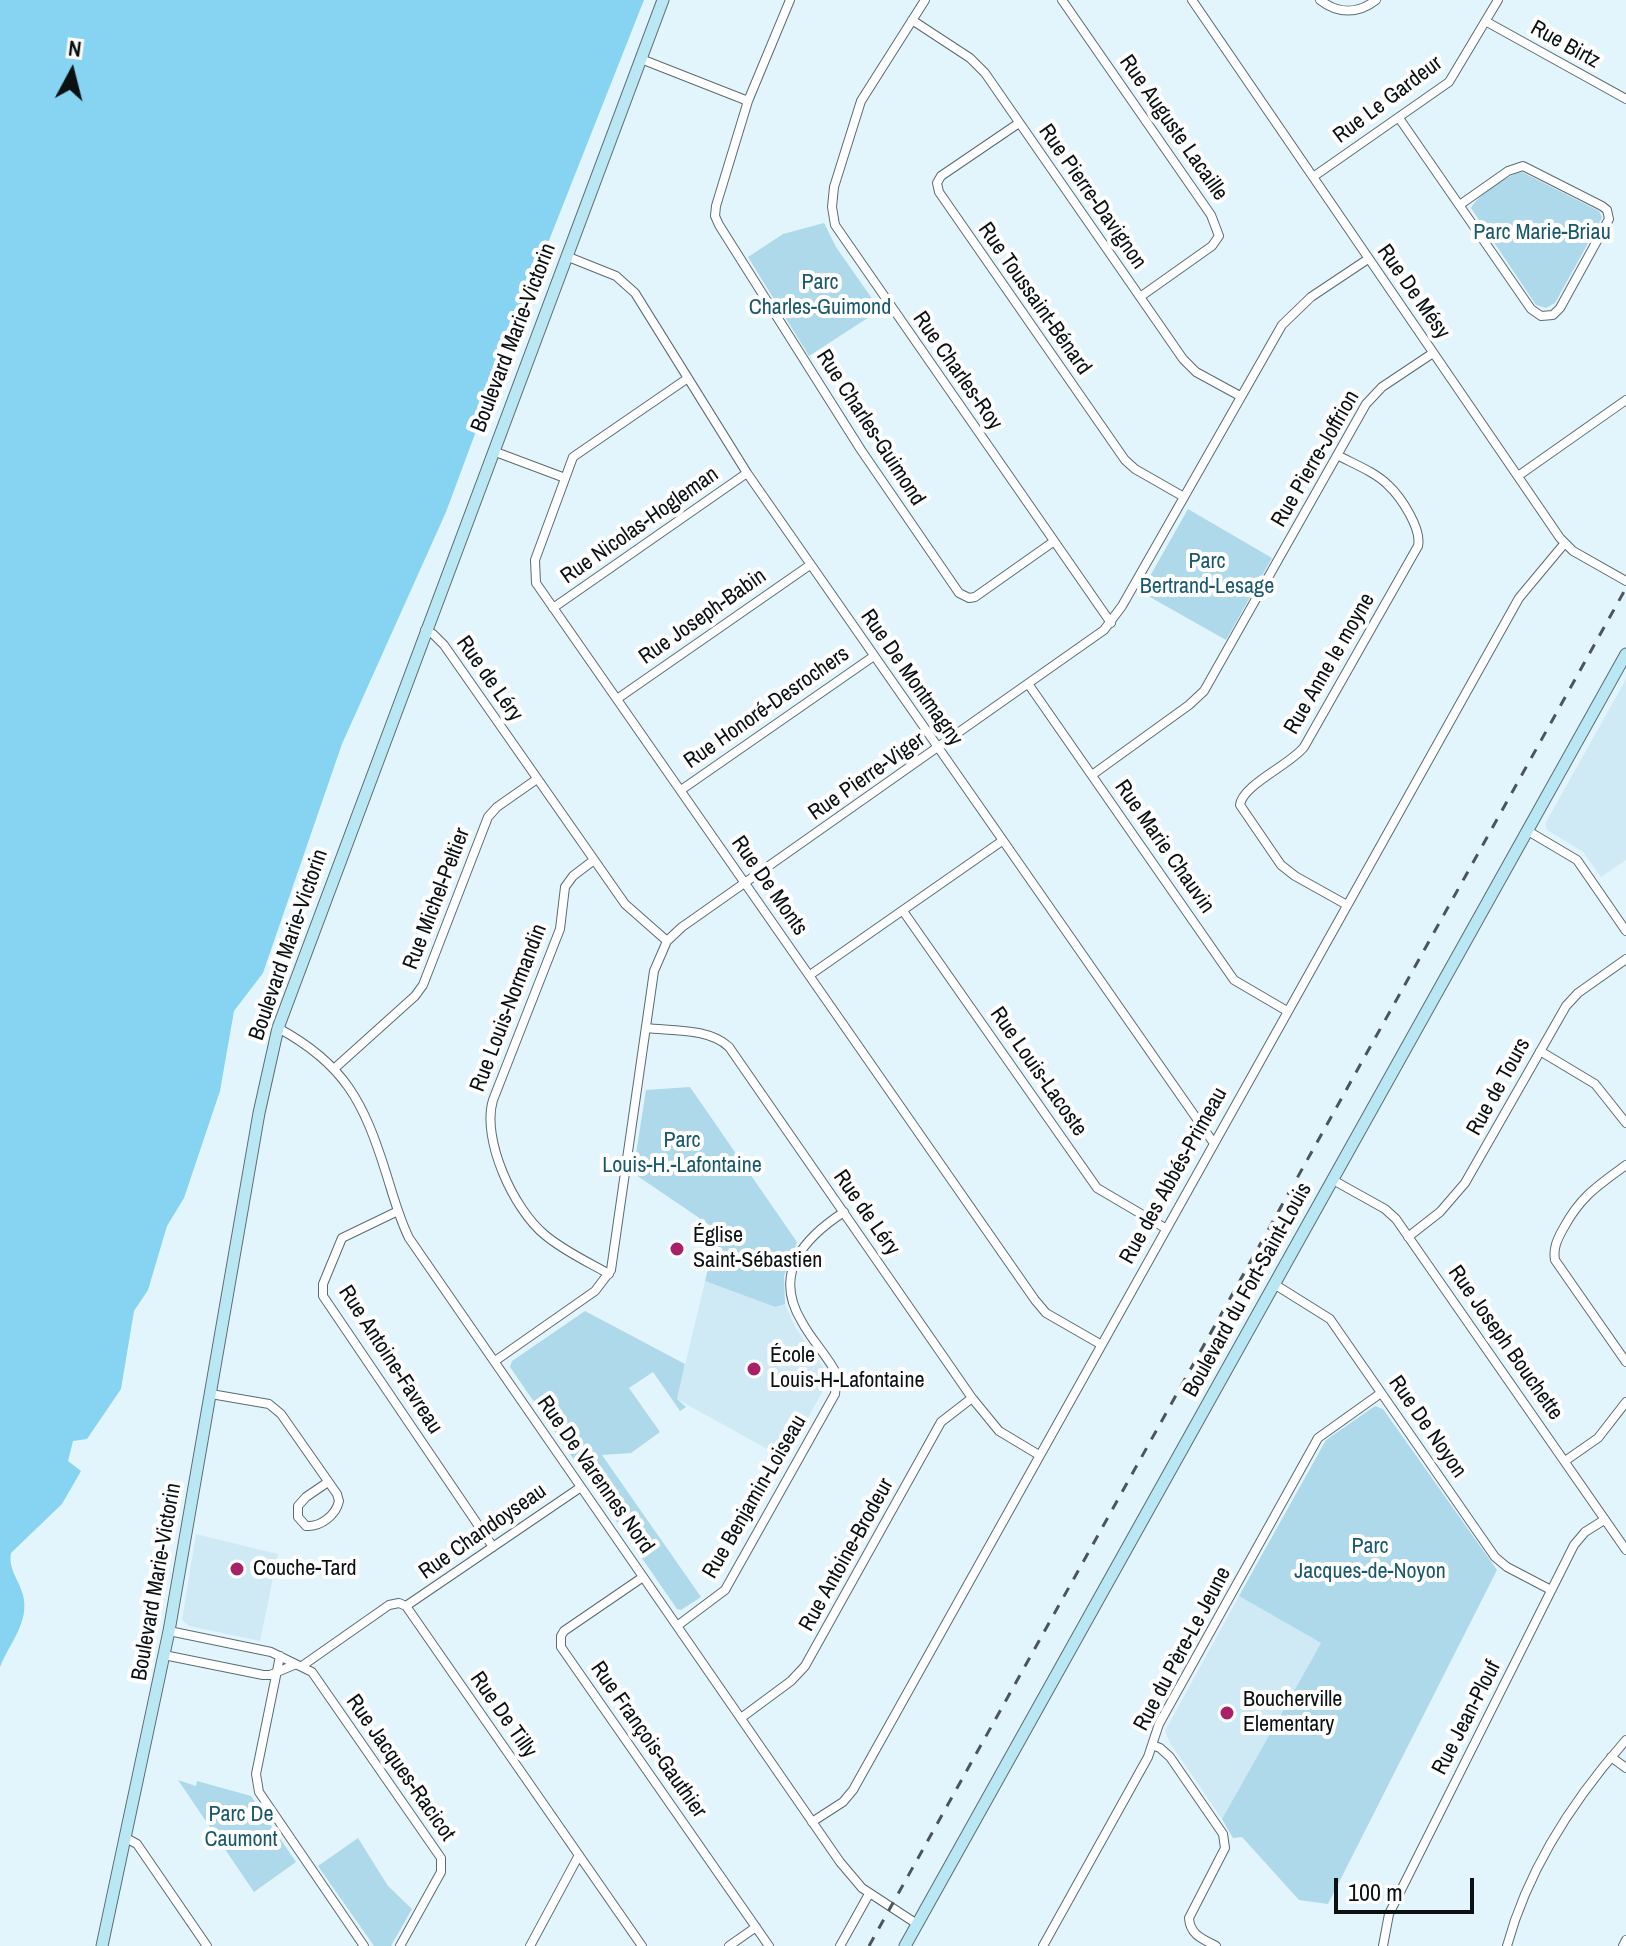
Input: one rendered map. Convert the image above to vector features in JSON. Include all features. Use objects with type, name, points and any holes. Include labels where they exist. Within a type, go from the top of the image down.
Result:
[{"type":"street","name":"Boulevard Marie-Victorin","points":[[102,1946],[169,1631],[259,1113],[278,1028],[663,0]]},
{"type":"street","name":"Rue Charles-Guimond","points":[[790,0],[748,101],[716,206],[716,220],[861,450],[964,596],[969,598],[981,594],[1053,542]]},
{"type":"street","name":"Rue Charles-Roy","points":[[925,0],[861,101],[834,187],[832,216],[846,244],[1111,623]]},
{"type":"street","name":"Rue Auguste Lacaille","points":[[1062,0],[1219,230],[1219,236],[1212,246],[1140,297]]},
{"type":"street","name":"Rue De Mésy","points":[[1192,0],[1564,544],[1626,581]]},
{"type":"street","points":[[1320,0],[1330,7],[1348,12],[1367,7],[1376,0]]},
{"type":"street","name":"Rue Le Gardeur","points":[[1313,177],[1453,78],[1498,0]]},
{"type":"street","name":"Rue Pierre-Davignon","points":[[912,20],[978,66],[1189,366],[1240,396]]},
{"type":"street","name":"Rue Birtz","points":[[1487,22],[1626,99]]},
{"type":"street","points":[[641,59],[748,101]]},
{"type":"street","points":[[1399,118],[1531,309],[1541,316],[1547,317],[1560,308],[1609,219],[1607,210],[1602,206],[1523,166],[1508,171],[1461,204]]},
{"type":"street","name":"Rue Toussaint-Bénard","points":[[1019,123],[941,176],[937,183],[939,192],[1125,460],[1184,497]]},
{"type":"street","name":"Rue De Montmagny","points":[[566,256],[609,272],[630,286],[747,473],[1213,1142]]},
{"type":"street","name":"Rue Pierre-Viger","points":[[667,941],[682,927],[1029,685],[1111,623],[1272,339],[1290,315],[1311,297],[1368,259]]},
{"type":"street","name":"Rue Pierre-Joffrion","points":[[1092,775],[1204,691],[1374,395],[1433,353]]},
{"type":"street","name":"Rue De Monts","points":[[688,378],[577,453],[533,566],[536,583],[1035,1300],[1046,1313],[1100,1344]]},
{"type":"street","points":[[1518,476],[1626,400]]},
{"type":"street","points":[[493,451],[565,478]]},
{"type":"street","name":"Rue Anne le moyne","points":[[1337,455],[1390,486],[1419,532],[1418,546],[1308,741],[1292,760],[1245,793],[1240,805],[1281,865],[1347,905]]},
{"type":"street","name":"Rue Nicolas-Hogleman","points":[[553,608],[747,473]]},
{"type":"street","name":"Rue des Abbés-Primeau","points":[[812,1822],[843,1802],[853,1790],[1519,598],[1564,544]]},
{"type":"street","name":"Rue Joseph-Babin","points":[[617,699],[810,565]]},
{"type":"street","name":"Rue de Léry","points":[[425,630],[444,645],[630,910],[667,941]]},
{"type":"street","name":"Boulevard du Fort-Saint-Louis","points":[[905,1946],[1626,654]]},
{"type":"street","name":"Rue Honoré-Desrochers","points":[[681,790],[874,656]]},
{"type":"street","name":"Rue Marie Chauvin","points":[[1029,685],[1234,980],[1287,1011]]},
{"type":"street","name":"Rue Michel-Peltier","points":[[335,1068],[419,991],[488,817],[537,779]]},
{"type":"street","points":[[1528,831],[1577,860],[1626,931]]},
{"type":"street","points":[[810,975],[1002,841]]},
{"type":"street","name":"Rue Louis-Normandin","points":[[594,860],[573,876],[565,887],[560,929],[493,1100],[489,1123],[509,1186],[530,1220],[555,1243],[609,1274]]},
{"type":"street","name":"Rue Louis-Lacoste","points":[[903,911],[1097,1188],[1165,1228]]},
{"type":"street","points":[[495,1361],[595,1291],[609,1274],[654,971],[667,941]]},
{"type":"street","name":"Rue de Tours","points":[[1408,1237],[1440,1212],[1465,1183],[1571,1000],[1626,959]]},
{"type":"street","name":"Rue De Varennes Nord","points":[[278,1028],[317,1052],[335,1068],[368,1120],[409,1238],[812,1822],[847,1871],[869,1894],[917,1924]]},
{"type":"street","name":"Rue de Léry","points":[[646,1028],[706,1035],[724,1042],[972,1398],[999,1431],[1039,1455]]},
{"type":"street","points":[[1540,1051],[1595,1084],[1626,1123]]},
{"type":"street","points":[[1626,1165],[1580,1201],[1559,1237],[1554,1253],[1555,1260],[1626,1362]]},
{"type":"street","name":"Rue Joseph Bouchette","points":[[1333,1180],[1385,1209],[1408,1237],[1626,1550]]},
{"type":"street","name":"Rue Antoine-Favreau","points":[[398,1211],[342,1238],[323,1284],[323,1296],[493,1547]]},
{"type":"street","name":"Rue Benjamin-Loiseau","points":[[677,1626],[725,1590],[835,1394],[837,1375],[797,1313],[792,1282],[796,1260],[803,1245],[816,1231],[844,1212]]},
{"type":"street","name":"Rue De Noyon","points":[[1274,1284],[1330,1319],[1495,1557],[1507,1567],[1551,1590]]},
{"type":"street","name":"Rue du Père-Le Jeune","points":[[1043,1946],[1152,1745],[1159,1724],[1318,1438],[1381,1393]]},
{"type":"street","points":[[211,1394],[276,1407],[328,1482],[339,1501],[335,1512],[317,1525],[306,1526],[298,1517],[298,1506],[328,1482]]},
{"type":"street","name":"Rue Antoine-Brodeur","points":[[741,1718],[802,1671],[941,1422],[972,1398]]},
{"type":"street","points":[[1565,1461],[1598,1438],[1626,1402]]},
{"type":"street","name":"Rue Chandoyseau","points":[[406,1606],[581,1487]]},
{"type":"street","name":"Rue Jean-Plouf","points":[[1383,1946],[1389,1914],[1551,1590],[1579,1537],[1604,1520]]},
{"type":"street","name":"Rue François-Gauthier","points":[[643,1577],[564,1631],[561,1647],[769,1946]]},
{"type":"street","points":[[164,1655],[263,1675],[298,1666],[389,1605],[399,1603],[406,1606]]},
{"type":"street","name":"Rue De Tilly","points":[[406,1606],[642,1946]]},
{"type":"street","name":"Rue Jacques-Racicot","points":[[169,1631],[271,1652],[313,1674],[441,1858],[441,1872],[400,1946]]},
{"type":"street","points":[[280,1656],[256,1774],[259,1792],[364,1946]]},
{"type":"street","points":[[1507,1946],[1519,1910],[1542,1860],[1581,1796],[1626,1740]]},
{"type":"street","points":[[1152,1745],[1170,1757],[1225,1838],[1225,1848],[1189,1918],[1191,1930],[1216,1946]]},
{"type":"street","points":[[1611,1757],[1626,1768]]},
{"type":"street","points":[[126,1838],[137,1844],[207,1946]]},
{"type":"street","points":[[530,1946],[579,1855]]},
{"type":"street","points":[[840,1946],[869,1894]]},
{"type":"street","points":[[729,1946],[756,1927]]},
{"type":"street","points":[[1623,1946],[1626,1940]]},
{"type":"shaded area","points":[[0,0],[644,0],[514,329],[446,512],[342,744],[263,973],[234,1011],[220,1091],[184,1198],[167,1226],[148,1290],[134,1311],[121,1389],[87,1439],[73,1441],[68,1461],[81,1471],[62,1504],[11,1553],[12,1569],[23,1595],[24,1614],[0,1667]]},
{"type":"shaded area","points":[[1626,679],[1626,860],[1601,877],[1583,852],[1547,830],[1545,824]]},
{"type":"shaded area","name":"École Louis-H-Lafontaine","points":[[705,1281],[775,1307],[785,1304],[795,1327],[829,1375],[785,1459],[677,1399]]},
{"type":"shaded area","points":[[196,1534],[278,1554],[260,1641],[189,1626],[182,1620]]},
{"type":"shaded area","name":"Boucherville Elementary","points":[[1239,1596],[1321,1643],[1222,1819],[1165,1731]]},
{"type":"green space","name":"Parc Marie-Briau","points":[[1522,172],[1599,211],[1602,218],[1555,303],[1546,308],[1536,305],[1471,208],[1494,186]]},
{"type":"green space","name":"Parc Charles-Guimond","points":[[824,223],[836,247],[880,310],[809,356],[748,257],[783,234]]},
{"type":"green space","name":"Parc Bertrand-Lesage","points":[[1188,509],[1272,558],[1226,640],[1141,592]]},
{"type":"green space","name":"Parc Louis-H.-Lafontaine","points":[[690,1087],[797,1242],[784,1276],[785,1304],[775,1307],[705,1281],[717,1230],[633,1173],[646,1090]]},
{"type":"green space","points":[[585,1311],[685,1364],[677,1399],[686,1407],[680,1411],[653,1372],[629,1388],[660,1432],[631,1453],[602,1455],[701,1597],[681,1610],[677,1609],[510,1367],[512,1361]]},
{"type":"green space","name":"Parc Jacques-de-Noyon","points":[[1375,1406],[1383,1409],[1497,1570],[1328,1904],[1299,1900],[1242,1837],[1233,1838],[1222,1819],[1321,1643],[1239,1596],[1326,1440]]},
{"type":"green space","name":"Parc De Caumont","points":[[178,1780],[196,1786],[197,1781],[251,1796],[296,1862],[254,1892]]},
{"type":"green space","name":"Parc De Caumont","points":[[358,1838],[388,1886],[412,1909],[391,1946],[374,1946],[318,1866]]},
{"type":"railway","points":[[869,1946],[1626,588]]},
{"type":"place","name":"Église Saint-Sébastien","points":[[677,1249]]},
{"type":"place","name":"École Louis-H-Lafontaine","points":[[754,1369]]},
{"type":"place","name":"Couche-Tard","points":[[237,1569]]},
{"type":"place","name":"Boucherville Elementary","points":[[1227,1713]]}]
